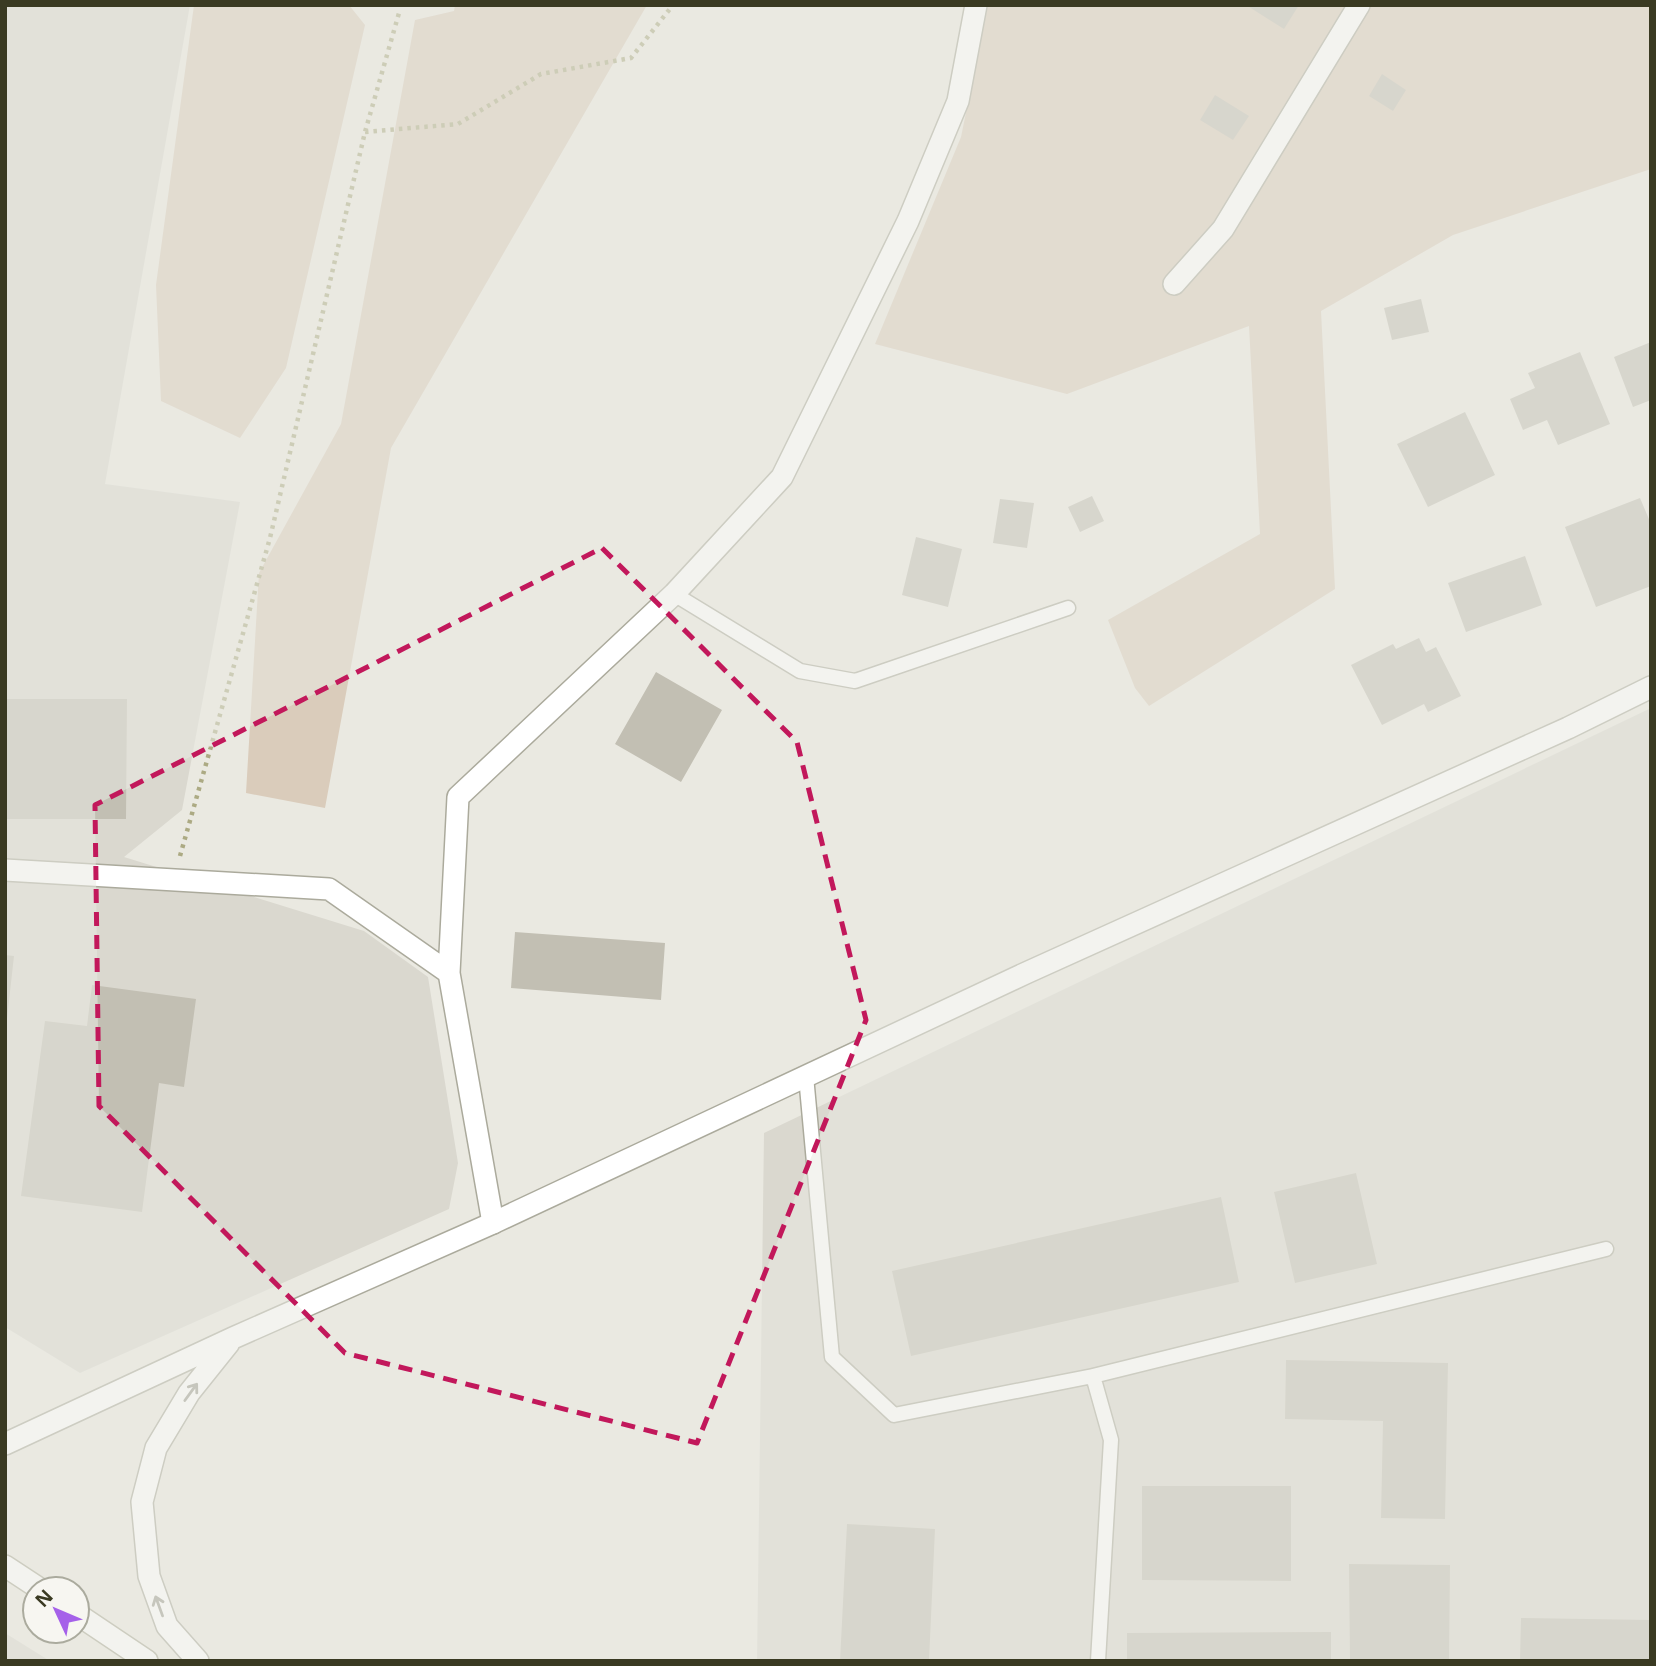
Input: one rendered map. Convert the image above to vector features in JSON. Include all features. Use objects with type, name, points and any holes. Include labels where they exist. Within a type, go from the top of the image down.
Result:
[{"type":"street","points":[[493,1223],[449,973],[458,797],[674,594],[782,477],[908,220],[958,101],[976,5]]},
{"type":"street","points":[[1174,284],[1223,229],[1359,5]]},
{"type":"street","points":[[5,1444],[233,1338],[493,1223],[1026,973],[1568,728],[1651,687]]},
{"type":"street","points":[[5,870],[329,889],[449,973]]},
{"type":"street","points":[[198,1661],[167,1626],[149,1576],[142,1502],[156,1448],[189,1393],[233,1338]]},
{"type":"street","points":[[5,1566],[21,1577]]},
{"type":"street","points":[[91,1623],[147,1661]]},
{"type":"lane","points":[[674,594],[800,671],[855,681],[1068,608]]},
{"type":"lane","points":[[806,1076],[832,1357],[894,1415],[1093,1376],[1606,1249]]},
{"type":"lane","points":[[1093,1376],[1111,1440],[1098,1661]]},
{"type":"path","points":[[365,132],[458,124],[541,74],[631,58],[673,5]]},
{"type":"path","points":[[173,880],[204,763],[270,538],[365,132],[399,13]]},
{"type":"highlighted area","points":[[602,548],[797,742],[866,1020],[697,1443],[345,1353],[99,1106],[95,805]]},
{"type":"shaded area","points":[[5,5],[190,5],[105,484],[240,502],[182,810],[124,857],[364,931],[428,977],[458,1163],[449,1209],[80,1373],[5,1327]]},
{"type":"shaded area","points":[[194,5],[349,5],[365,25],[286,368],[240,438],[161,401],[156,285]]},
{"type":"shaded area","points":[[455,5],[647,5],[391,448],[325,808],[246,793],[259,573],[341,424],[415,20],[454,11]]},
{"type":"shaded area","points":[[988,5],[1651,5],[1651,169],[1453,235],[1321,311],[1335,589],[1149,706],[1135,688],[1108,620],[1260,534],[1249,326],[1067,394],[875,344],[961,137]]},
{"type":"shaded area","points":[[1651,708],[1651,1661],[757,1661],[764,1133]]},
{"type":"shaded area","points":[[5,1633],[50,1661],[5,1661]]},
{"type":"building","points":[[1246,5],[1299,5],[1284,29]]},
{"type":"building","points":[[1382,74],[1406,90],[1393,111],[1369,96]]},
{"type":"building","points":[[1215,95],[1249,116],[1233,140],[1200,120]]},
{"type":"building","points":[[1421,299],[1429,332],[1392,340],[1384,308]]},
{"type":"building","points":[[1651,342],[1651,400],[1633,407],[1614,357]]},
{"type":"building","points":[[1580,352],[1610,424],[1558,445],[1547,420],[1523,430],[1510,399],[1535,388],[1528,373]]},
{"type":"building","points":[[1465,412],[1495,475],[1428,507],[1397,444]]},
{"type":"building","points":[[1092,496],[1104,521],[1080,532],[1068,507]]},
{"type":"building","points":[[1640,498],[1651,524],[1651,586],[1596,607],[1565,527]]},
{"type":"building","points":[[1000,499],[1034,503],[1027,548],[993,543]]},
{"type":"building","points":[[916,537],[962,549],[948,607],[902,595]]},
{"type":"building","points":[[1525,556],[1542,605],[1466,632],[1448,583]]},
{"type":"building","points":[[1419,638],[1426,652],[1436,647],[1461,696],[1428,712],[1424,704],[1382,725],[1351,665],[1393,644],[1396,649]]},
{"type":"building","points":[[656,672],[722,710],[681,782],[615,744]]},
{"type":"building","points":[[5,699],[127,699],[126,819],[5,819]]},
{"type":"building","points":[[515,932],[665,943],[661,1000],[511,988]]},
{"type":"building","points":[[5,955],[14,956],[7,1019],[5,1019]]},
{"type":"building","points":[[92,985],[196,999],[184,1087],[159,1083],[142,1212],[21,1196],[45,1021],[87,1026]]},
{"type":"building","points":[[1356,1173],[1377,1264],[1295,1283],[1274,1192]]},
{"type":"building","points":[[1221,1197],[1239,1282],[911,1356],[892,1271]]},
{"type":"building","points":[[1286,1360],[1448,1363],[1445,1519],[1381,1518],[1383,1421],[1285,1419]]},
{"type":"building","points":[[1142,1486],[1291,1486],[1291,1581],[1142,1580]]},
{"type":"building","points":[[847,1524],[935,1529],[929,1661],[840,1661]]},
{"type":"building","points":[[1349,1564],[1450,1565],[1449,1661],[1350,1661]]},
{"type":"building","points":[[1521,1618],[1651,1620],[1651,1661],[1520,1661]]},
{"type":"building","points":[[1331,1632],[1331,1661],[1127,1661],[1127,1633]]}]
